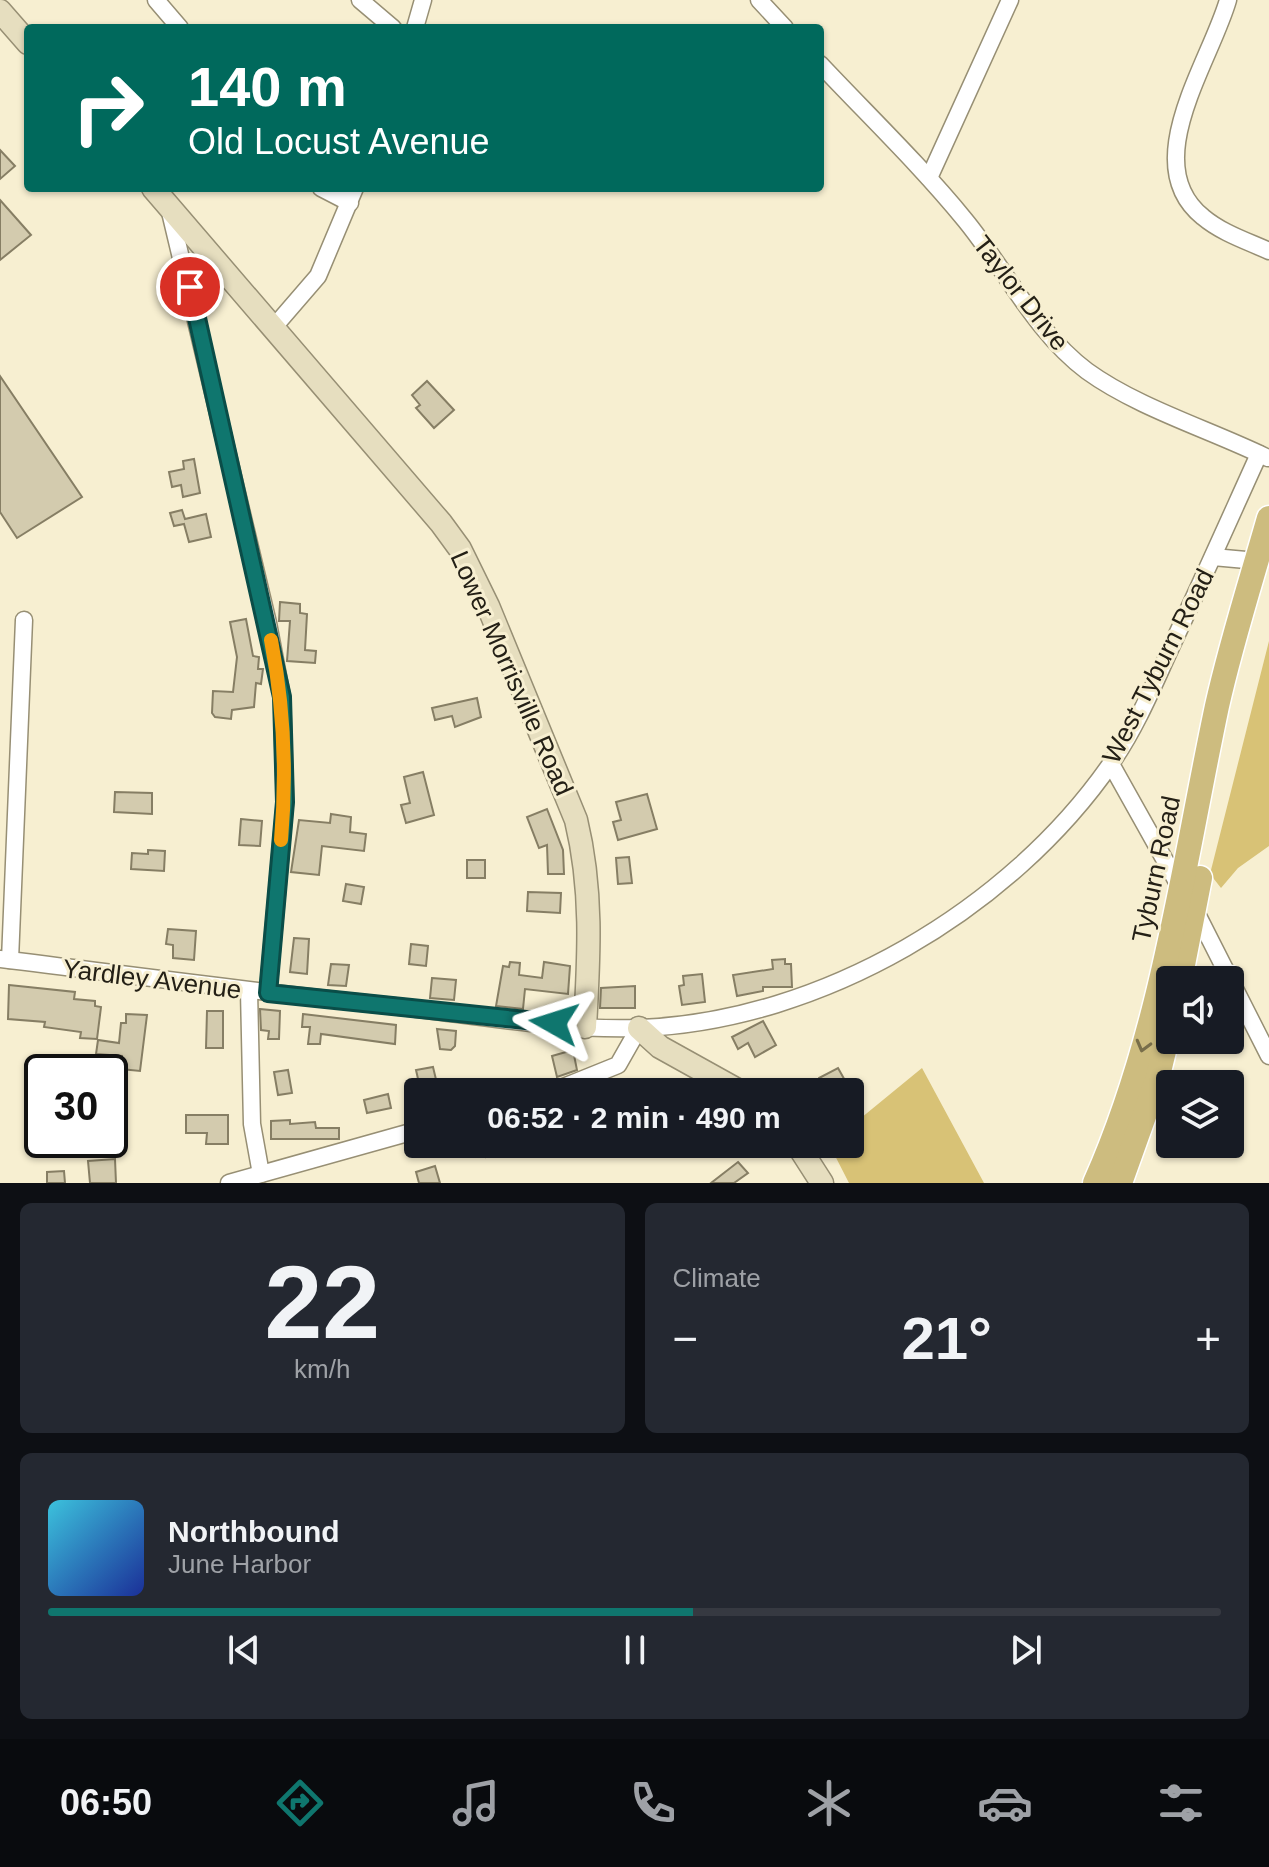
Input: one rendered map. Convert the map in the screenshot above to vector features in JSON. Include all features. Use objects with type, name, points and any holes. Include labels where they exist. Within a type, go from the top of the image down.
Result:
[{"type":"main road","name":"Tyburn Road","points":[[1181,966],[1187,898],[1218,704],[1269,518]]},
{"type":"main road","name":"Tyburn Road","points":[[1095,1183],[1140,1058],[1187,898]]},
{"type":"main road","points":[[1120,1183],[1163,1054]]},
{"type":"street","points":[[156,0],[177,24]]},
{"type":"street","points":[[360,0],[388,24]]},
{"type":"street","points":[[416,24],[423,0]]},
{"type":"street","points":[[759,0],[781,24]]},
{"type":"street","points":[[929,178],[1010,0]]},
{"type":"street","points":[[1228,0],[1181,120],[1175,164],[1184,196],[1200,215],[1231,234],[1269,251]]},
{"type":"street","points":[[0,11],[24,38]]},
{"type":"street","name":"Taylor Drive","points":[[824,68],[929,178],[986,247],[1043,329],[1074,360],[1125,393],[1264,456]]},
{"type":"street","name":"Lower Morrisville Road","points":[[156,192],[460,549],[488,606],[576,820],[584,854],[590,923],[585,1027]]},
{"type":"street","points":[[274,327],[318,276],[352,196]]},
{"type":"street","points":[[169,207],[268,623],[282,697],[285,802],[268,993]]},
{"type":"street","name":"West Tyburn Road","points":[[639,1028],[745,1015],[826,989],[894,955],[997,883],[1030,854],[1060,826],[1111,764],[1136,721],[1264,456]]},
{"type":"street","points":[[1213,557],[1257,561]]},
{"type":"street","points":[[5,959],[24,620]]},
{"type":"street","points":[[1111,764],[1224,966]]},
{"type":"street","name":"Yardley Avenue","points":[[5,959],[249,991],[585,1027],[639,1028]]},
{"type":"street","points":[[249,991],[252,1124],[261,1174]]},
{"type":"street","points":[[1244,1006],[1269,1056]]},
{"type":"street","points":[[586,1078],[618,1065],[639,1028],[660,1047],[716,1078]]},
{"type":"street","points":[[229,1183],[404,1134]]},
{"type":"street","points":[[806,1158],[822,1183]]},
{"type":"shaded area","points":[[1269,641],[1269,846],[1238,868],[1221,888],[1210,874]]},
{"type":"shaded area","points":[[922,1068],[984,1183],[849,1183],[836,1158],[864,1158],[864,1116]]},
{"type":"building","points":[[0,150],[15,166],[0,179]]},
{"type":"building","points":[[0,200],[31,235],[0,260]]},
{"type":"building","points":[[0,376],[82,497],[17,538],[0,512]]},
{"type":"building","points":[[427,381],[454,410],[434,428],[416,408],[420,405],[412,395]]},
{"type":"building","points":[[194,459],[200,493],[183,497],[181,485],[172,487],[169,472],[184,469],[183,461]]},
{"type":"building","points":[[182,510],[185,519],[206,514],[211,537],[189,542],[184,524],[174,526],[170,513]]},
{"type":"building","points":[[280,602],[300,604],[300,613],[307,614],[305,650],[316,651],[315,663],[287,661],[290,621],[279,621]]},
{"type":"building","points":[[246,619],[253,656],[259,657],[258,669],[263,669],[261,684],[256,683],[254,707],[232,710],[231,719],[215,717],[212,713],[213,691],[233,692],[237,657],[230,622]]},
{"type":"building","points":[[477,698],[481,717],[455,727],[452,716],[435,720],[432,708]]},
{"type":"building","points":[[423,772],[434,815],[406,823],[401,805],[410,803],[404,777]]},
{"type":"building","points":[[115,792],[152,793],[152,814],[114,812]]},
{"type":"building","points":[[647,794],[657,829],[618,840],[613,822],[621,820],[616,802]]},
{"type":"building","points":[[547,809],[563,850],[564,874],[548,874],[547,845],[539,848],[527,817]]},
{"type":"building","points":[[331,814],[351,817],[350,832],[366,834],[364,851],[322,846],[319,875],[291,872],[299,820],[330,823]]},
{"type":"building","points":[[241,819],[262,821],[260,846],[239,845]]},
{"type":"building","points":[[148,850],[165,851],[164,871],[131,869],[132,853],[148,854]]},
{"type":"building","points":[[629,857],[632,883],[618,884],[616,858]]},
{"type":"building","points":[[467,860],[485,860],[485,878],[467,878]]},
{"type":"building","points":[[346,884],[364,887],[361,904],[343,901]]},
{"type":"building","points":[[528,892],[561,893],[560,913],[527,911]]},
{"type":"building","points":[[168,929],[196,931],[194,960],[173,958],[173,945],[166,944]]},
{"type":"building","points":[[294,938],[309,939],[307,974],[290,972]]},
{"type":"building","points":[[411,944],[428,946],[426,966],[409,964]]},
{"type":"building","points":[[785,959],[785,964],[791,964],[792,987],[763,987],[763,991],[737,996],[733,975],[773,969],[772,960]]},
{"type":"building","points":[[510,962],[520,963],[519,975],[542,978],[544,962],[570,966],[568,994],[525,989],[523,1009],[496,1006],[503,966],[509,967]]},
{"type":"building","points":[[331,964],[349,965],[346,986],[328,985]]},
{"type":"building","points":[[702,974],[705,1002],[682,1005],[679,986],[684,985],[683,976]]},
{"type":"building","points":[[432,978],[456,980],[454,1000],[430,998]]},
{"type":"building","points":[[9,985],[75,992],[74,999],[95,1001],[95,1006],[101,1007],[97,1039],[80,1038],[81,1032],[44,1027],[45,1022],[8,1019]]},
{"type":"building","points":[[635,986],[635,1008],[600,1008],[601,988]]},
{"type":"building","points":[[260,1009],[280,1011],[279,1039],[268,1039],[269,1031],[261,1030]]},
{"type":"building","points":[[207,1011],[223,1011],[223,1048],[206,1048]]},
{"type":"building","points":[[126,1014],[147,1015],[140,1071],[128,1070],[128,1054],[96,1054],[98,1040],[119,1043],[121,1023],[126,1023]]},
{"type":"building","points":[[303,1014],[396,1025],[395,1044],[321,1034],[320,1044],[308,1044],[310,1027],[302,1027]]},
{"type":"building","points":[[763,1021],[776,1045],[755,1057],[748,1043],[738,1049],[732,1037]]},
{"type":"building","points":[[437,1029],[456,1031],[455,1046],[451,1050],[440,1049]]},
{"type":"building","points":[[573,1050],[577,1070],[557,1077],[552,1056]]},
{"type":"building","points":[[433,1067],[436,1078],[418,1078],[416,1070]]},
{"type":"building","points":[[838,1068],[844,1078],[819,1078]]},
{"type":"building","points":[[288,1070],[292,1093],[278,1095],[274,1072]]},
{"type":"building","points":[[388,1094],[391,1108],[367,1113],[364,1100]]},
{"type":"building","points":[[186,1115],[228,1115],[228,1144],[206,1144],[207,1133],[186,1133]]},
{"type":"building","points":[[290,1120],[290,1124],[315,1122],[316,1128],[339,1128],[339,1139],[271,1139],[271,1121]]},
{"type":"building","points":[[115,1159],[116,1183],[90,1183],[88,1161]]},
{"type":"building","points":[[738,1162],[748,1173],[734,1183],[711,1183]]},
{"type":"building","points":[[435,1166],[440,1183],[419,1183],[416,1172]]},
{"type":"building","points":[[64,1171],[65,1183],[47,1183],[47,1172]]},
{"type":"slow traffic","points":[[271,640],[282,697],[285,753],[281,840]]},
{"type":"route","points":[[190,287],[268,623],[282,697],[285,802],[268,993],[554,1023]]}]
